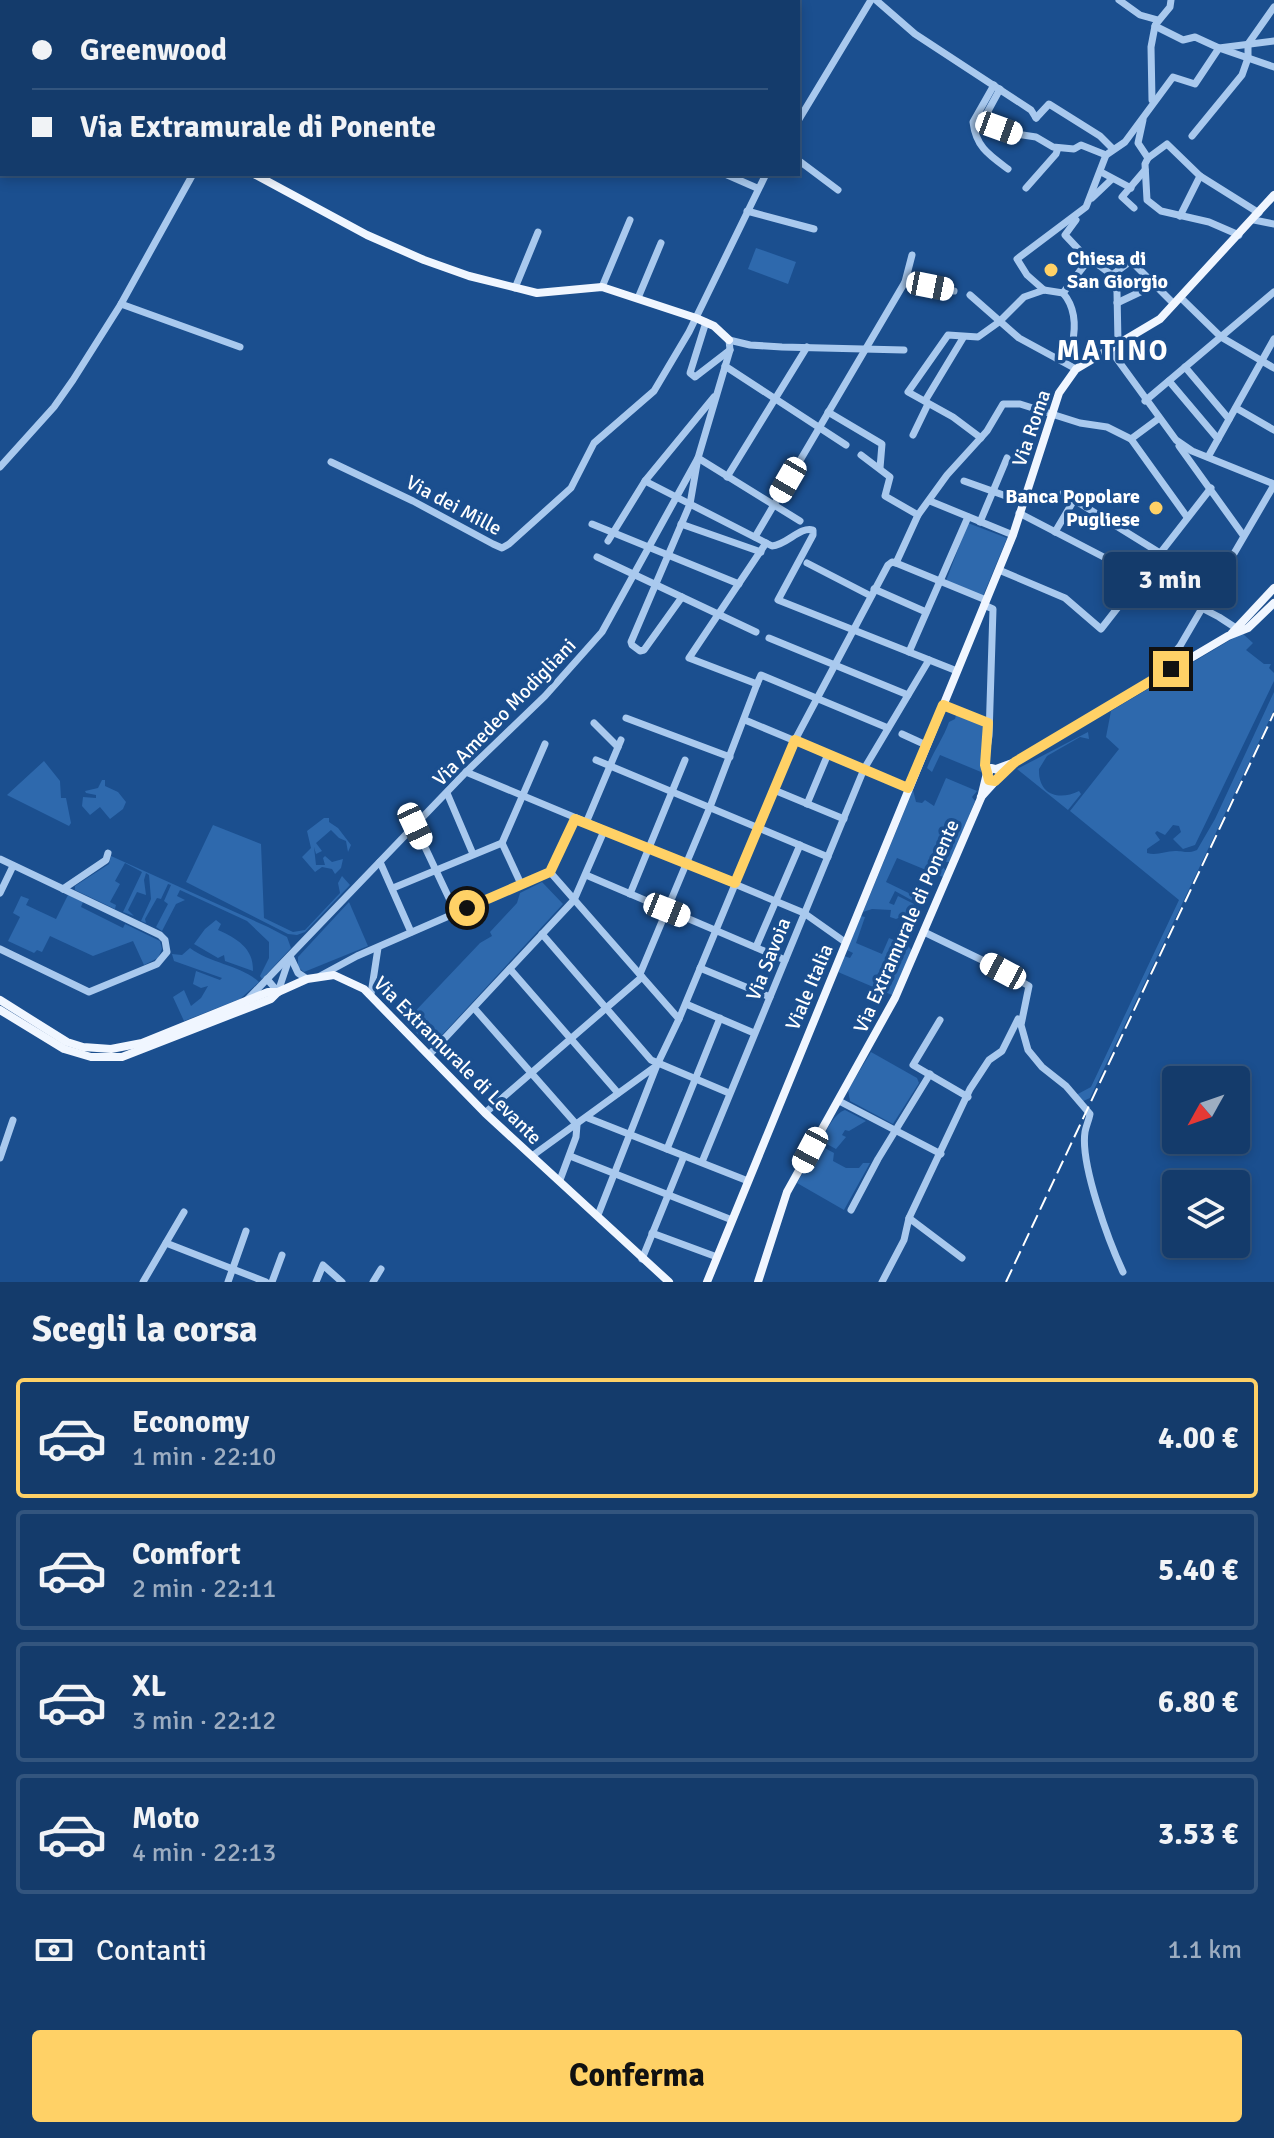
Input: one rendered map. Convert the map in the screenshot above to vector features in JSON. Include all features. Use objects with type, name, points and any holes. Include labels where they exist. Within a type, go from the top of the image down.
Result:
[{"type":"main road","points":[[258,176],[367,235],[424,260],[469,276],[537,293],[602,287],[706,322],[714,326],[729,345]]},
{"type":"main road","name":"Via Roma","points":[[943,705],[1013,535],[1059,393],[1076,369],[1160,319],[1274,195]]},
{"type":"main road","points":[[994,773],[1167,668],[1228,636],[1274,588]]},
{"type":"main road","points":[[1238,629],[1255,623],[1274,603]]},
{"type":"main road","name":"Viale Italia","points":[[707,1282],[943,705]]},
{"type":"main road","name":"Via Extramurale di Ponente","points":[[757,1280],[787,1192],[880,1028],[994,773]]},
{"type":"main road","name":"Via Extramurale di Levante","points":[[278,992],[307,979],[334,975],[344,977],[371,994],[485,1113],[669,1282]]},
{"type":"main road","points":[[0,1000],[55,1037],[83,1047],[102,1049],[132,1046],[268,992],[278,992]]},
{"type":"main road","points":[[0,1010],[36,1035],[64,1049],[91,1057],[122,1057],[250,1008],[271,999],[278,992]]},
{"type":"main road","points":[[715,1261],[719,1280]]},
{"type":"street","points":[[800,118],[874,0],[915,34],[1031,110],[1036,118],[1036,137]]},
{"type":"street","points":[[1119,0],[1183,40],[1195,37],[1274,67]]},
{"type":"street","points":[[1152,102],[1151,47],[1156,23],[1170,7],[1171,0]]},
{"type":"street","points":[[1192,136],[1242,75],[1248,58],[1248,44],[1274,7]]},
{"type":"street","points":[[1091,199],[1110,152],[1125,142],[1173,77],[1195,84],[1219,48],[1274,41]]},
{"type":"street","points":[[997,87],[982,122],[1016,134],[1036,137],[1058,148],[1074,149],[1081,145],[1110,152]]},
{"type":"street","points":[[997,87],[973,122],[982,150],[1008,169]]},
{"type":"street","points":[[1036,118],[1049,104],[1100,136],[1110,152]]},
{"type":"street","points":[[1143,118],[1138,143],[1148,158]]},
{"type":"street","points":[[1239,235],[1209,222],[1161,211],[1147,200],[1145,170],[1148,158],[1167,144],[1200,176],[1256,216],[1274,224]]},
{"type":"street","points":[[1026,188],[1058,148]]},
{"type":"street","points":[[800,162],[838,190]]},
{"type":"street","points":[[1134,208],[1122,197],[1145,170]]},
{"type":"street","points":[[1101,172],[1131,188]]},
{"type":"street","points":[[0,467],[54,407],[121,304],[192,176]]},
{"type":"street","points":[[730,176],[757,188]]},
{"type":"street","points":[[696,318],[765,176]]},
{"type":"street","points":[[1180,216],[1200,176]]},
{"type":"street","points":[[1112,179],[1091,199],[1065,235],[1112,275],[1117,303],[1118,343]]},
{"type":"street","points":[[747,211],[814,229]]},
{"type":"street","points":[[1044,290],[1027,275],[1017,259],[1056,228],[1080,214]]},
{"type":"street","points":[[602,287],[630,220]]},
{"type":"street","points":[[515,288],[538,232]]},
{"type":"street","points":[[638,298],[661,243]]},
{"type":"street","points":[[755,537],[905,282],[912,255]]},
{"type":"street","points":[[1063,293],[1090,258]]},
{"type":"street","points":[[1112,275],[1131,261],[1155,285],[1221,337],[1274,368]]},
{"type":"street","points":[[905,282],[954,291]]},
{"type":"street","points":[[1117,303],[1155,285]]},
{"type":"street","points":[[981,438],[953,417],[908,392],[948,335],[978,337],[999,322],[1017,302],[1037,291],[1063,293]]},
{"type":"street","points":[[1145,401],[1274,292]]},
{"type":"street","points":[[1063,293],[1075,323],[1072,345],[1085,363]]},
{"type":"street","points":[[970,295],[1019,338],[1076,369]]},
{"type":"street","points":[[121,304],[240,347]]},
{"type":"street","name":"Via dei Mille","points":[[331,462],[502,548],[571,488],[594,443],[654,391],[696,318]]},
{"type":"street","points":[[706,322],[690,373],[695,377],[729,345],[904,350]]},
{"type":"street","points":[[913,435],[926,402],[963,338]]},
{"type":"street","points":[[1195,467],[1218,439],[1274,339]]},
{"type":"street","points":[[682,597],[654,639],[640,651],[631,642],[690,504],[698,458],[729,345]]},
{"type":"street","points":[[727,477],[807,347]]},
{"type":"street","points":[[1109,348],[1243,535]]},
{"type":"street","points":[[725,366],[846,445]]},
{"type":"street","points":[[1185,367],[1229,419]]},
{"type":"street","points":[[1169,381],[1218,439]]},
{"type":"street","points":[[608,541],[645,481],[715,395]]},
{"type":"street","points":[[896,563],[918,515],[947,475],[981,438],[1003,404],[1020,404],[1080,423],[1107,427],[1131,439],[1187,517]]},
{"type":"street","points":[[1236,408],[1274,430]]},
{"type":"street","points":[[828,412],[882,444],[880,468]]},
{"type":"street","points":[[1131,439],[1158,419]]},
{"type":"street","points":[[1167,668],[1274,484],[1176,440]]},
{"type":"street","points":[[861,455],[890,477],[885,496],[918,515]]},
{"type":"street","points":[[698,458],[800,521]]},
{"type":"street","name":"Via Amedeo Modigliani","points":[[246,1001],[466,772],[545,696],[602,632],[698,458]]},
{"type":"street","points":[[980,522],[1007,458]]},
{"type":"street","points":[[645,481],[766,543],[780,545],[805,529],[813,530],[778,600],[957,671]]},
{"type":"street","points":[[964,481],[1023,502]]},
{"type":"street","points":[[999,570],[1065,598],[1101,629],[1211,488]]},
{"type":"street","points":[[1063,493],[1160,553]]},
{"type":"street","points":[[1055,532],[1074,500]]},
{"type":"street","points":[[930,501],[1013,535]]},
{"type":"street","points":[[1019,513],[1238,629]]},
{"type":"street","points":[[909,652],[968,517]]},
{"type":"street","points":[[592,524],[739,584]]},
{"type":"street","points":[[681,524],[761,552]]},
{"type":"street","points":[[757,684],[689,658],[766,543]]},
{"type":"street","points":[[597,557],[756,632]]},
{"type":"street","points":[[598,1215],[657,1065],[686,1004],[795,740],[892,562],[941,581],[993,609],[985,761],[994,773]]},
{"type":"street","points":[[807,563],[873,593],[926,612]]},
{"type":"street","points":[[769,638],[908,695]]},
{"type":"street","name":"Via Savoia","points":[[702,1162],[864,769],[929,660]]},
{"type":"street","points":[[485,1113],[641,976],[761,675],[888,728]]},
{"type":"street","points":[[943,705],[988,723]]},
{"type":"street","points":[[626,718],[730,757]]},
{"type":"street","points":[[745,720],[908,788]]},
{"type":"street","points":[[586,823],[619,744],[594,723]]},
{"type":"street","points":[[902,734],[926,745]]},
{"type":"street","points":[[393,888],[502,843],[545,744]]},
{"type":"street","points":[[807,804],[828,754]]},
{"type":"street","points":[[596,760],[828,857]]},
{"type":"street","points":[[630,894],[685,760]]},
{"type":"street","points":[[466,772],[804,913],[845,942]]},
{"type":"street","points":[[774,790],[844,819]]},
{"type":"street","points":[[447,793],[473,854]]},
{"type":"street","points":[[320,976],[357,956],[550,872],[575,819]]},
{"type":"street","points":[[415,826],[456,913]]},
{"type":"street","points":[[430,1054],[574,900],[604,831]]},
{"type":"street","points":[[502,843],[521,884]]},
{"type":"street","points":[[756,947],[800,845]]},
{"type":"street","points":[[63,889],[106,860],[108,853]]},
{"type":"street","points":[[0,859],[160,935],[167,948],[165,958],[146,970],[89,992],[0,949]]},
{"type":"street","points":[[380,862],[411,932]]},
{"type":"street","points":[[0,893],[13,866]]},
{"type":"street","points":[[550,872],[679,1019]]},
{"type":"street","points":[[586,875],[785,960]]},
{"type":"street","points":[[882,1282],[904,1240],[909,1218],[968,1097],[989,1060],[1002,1051],[1029,992],[1026,984],[924,932]]},
{"type":"street","points":[[542,934],[657,1065],[729,1093]]},
{"type":"street","points":[[371,994],[378,948]]},
{"type":"street","points":[[290,956],[298,973],[307,979]]},
{"type":"street","name":"Via Amedeo Modigliani","points":[[278,992],[290,956]]},
{"type":"street","points":[[700,968],[770,997]]},
{"type":"street","points":[[510,969],[618,1093]]},
{"type":"street","points":[[267,979],[278,992]]},
{"type":"street","points":[[686,1004],[754,1033]]},
{"type":"street","points":[[474,1008],[577,1125]]},
{"type":"street","points":[[1021,1013],[1022,1033],[1034,1059],[1066,1086],[1090,1114],[1085,1144],[1095,1197],[1123,1272]]},
{"type":"street","points":[[667,1149],[720,1018]]},
{"type":"street","points":[[940,1020],[913,1065],[968,1097]]},
{"type":"street","points":[[532,1156],[657,1065]]},
{"type":"street","points":[[851,1210],[930,1074]]},
{"type":"street","points":[[839,1101],[941,1154]]},
{"type":"street","points":[[588,1118],[748,1181]]},
{"type":"street","points":[[0,1158],[13,1120]]},
{"type":"street","points":[[560,1180],[570,1156],[577,1125]]},
{"type":"street","points":[[570,1156],[732,1220]]},
{"type":"street","points":[[642,1259],[684,1156]]},
{"type":"street","points":[[143,1282],[184,1212]]},
{"type":"street","points":[[909,1218],[962,1258]]},
{"type":"street","points":[[228,1282],[246,1231]]},
{"type":"street","points":[[652,1233],[715,1261]]},
{"type":"street","points":[[166,1243],[266,1282]]},
{"type":"street","points":[[272,1282],[282,1255]]},
{"type":"street","points":[[316,1282],[323,1265],[342,1282]]},
{"type":"street","points":[[373,1282],[381,1269]]},
{"type":"shaded area","points":[[756,248],[796,262],[788,284],[748,269]]},
{"type":"shaded area","points":[[968,523],[1007,538],[983,596],[946,581]]},
{"type":"shaded area","points":[[1242,633],[1253,643],[1246,650],[1264,664],[1271,664],[1269,668],[1274,673],[1274,681],[1195,845],[1183,849],[1173,839],[1181,832],[1179,826],[1173,825],[1165,835],[1155,833],[1160,840],[1147,849],[1147,853],[1197,850],[1215,819],[1274,692],[1274,710],[1090,1098],[1081,1102],[1076,1095],[1091,1087],[1179,900],[1070,811],[1119,749],[1106,737],[1111,711]]},
{"type":"shaded area","points":[[956,715],[984,728],[981,772],[940,755],[932,772],[927,768],[949,722]]},
{"type":"shaded area","points":[[1088,732],[1089,739],[1080,737],[1047,756],[1039,769],[1042,785],[1051,794],[1079,791],[1081,794],[1068,810],[1017,769]]},
{"type":"shaded area","points":[[44,761],[60,781],[61,798],[66,798],[71,823],[69,826],[7,795]]},
{"type":"shaded area","points":[[946,778],[977,791],[972,797],[975,801],[950,862],[945,862],[943,867],[946,871],[943,877],[897,858],[886,882],[921,899],[915,902],[895,891],[889,903],[894,905],[898,896],[914,904],[914,911],[896,919],[890,917],[891,910],[863,912],[913,790],[916,802],[925,800],[934,806]]},
{"type":"shaded area","points":[[102,780],[126,802],[123,809],[110,819],[100,807],[90,815],[82,806],[83,797],[96,798],[96,795],[85,791],[98,788]]},
{"type":"shaded area","points":[[324,818],[329,818],[329,822],[351,845],[348,852],[346,841],[331,830],[316,843],[322,851],[316,854],[314,847],[316,865],[325,865],[325,856],[332,862],[343,859],[341,868],[335,874],[332,869],[322,867],[315,872],[302,857],[311,848],[307,831]]},
{"type":"shaded area","points":[[213,825],[261,844],[264,918],[293,932],[305,930],[340,893],[338,883],[342,876],[350,885],[305,932],[288,934],[186,882]]},
{"type":"shaded area","points":[[111,856],[268,927],[287,937],[291,948],[262,979],[260,976],[269,958],[269,942],[247,921],[180,890],[177,896],[185,900],[176,904],[162,931],[156,927],[168,904],[164,901],[171,885],[168,884],[145,919],[146,923],[141,921],[151,899],[149,875],[146,873],[146,895],[137,892],[128,910],[134,916],[123,912],[142,872],[125,863],[115,881],[120,884],[110,902],[116,905],[115,909],[75,890],[75,886],[109,864]]},
{"type":"shaded area","points":[[542,882],[563,904],[431,1047],[405,1022],[480,943],[492,936],[490,932],[517,903],[520,893]]},
{"type":"shaded area","points":[[68,895],[83,902],[81,907],[123,928],[125,924],[160,941],[162,949],[158,958],[144,965],[133,941],[93,956],[50,936],[42,952],[37,950],[34,953],[8,941],[20,917],[13,913],[21,896],[29,899],[26,905],[56,919]]},
{"type":"shaded area","points":[[349,902],[368,946],[304,972],[298,967],[298,957]]},
{"type":"shaded area","points":[[861,916],[865,917],[856,943],[882,954],[889,938],[912,950],[892,995],[838,972],[844,956],[850,958],[853,953],[847,950]]},
{"type":"shaded area","points":[[216,920],[221,924],[218,930],[237,940],[247,950],[253,971],[225,961],[224,955],[218,958],[194,944]]},
{"type":"shaded area","points":[[190,948],[259,982],[240,999],[184,1021],[173,997],[184,990],[191,1006],[201,998],[208,986],[201,988],[193,984],[196,971],[220,980],[222,978],[174,961],[172,954],[182,955]]},
{"type":"shaded area","points":[[871,1052],[917,1078],[919,1083],[893,1124],[850,1101],[848,1090]]},
{"type":"shaded area","points":[[845,1110],[866,1121],[849,1131],[845,1130],[842,1135],[846,1137],[836,1149],[823,1142],[834,1119]]},
{"type":"shaded area","points":[[821,1146],[834,1153],[833,1161],[846,1168],[859,1168],[863,1163],[870,1163],[844,1210],[797,1183]]},
{"type":"railway","points":[[1006,1282],[1274,713]]},
{"type":"place","name":"Chiesa di San Giorgio","points":[[1051,270]]},
{"type":"place","name":"Banca Popolare Pugliese","points":[[1156,508]]},
{"type":"district","name":"MATINO","points":[[1113,350]]},
{"type":"route","points":[[467,908],[550,872],[575,819],[735,883],[795,740],[908,788],[943,705],[988,723],[985,765],[987,777],[995,781],[1015,762],[1171,669]]}]
